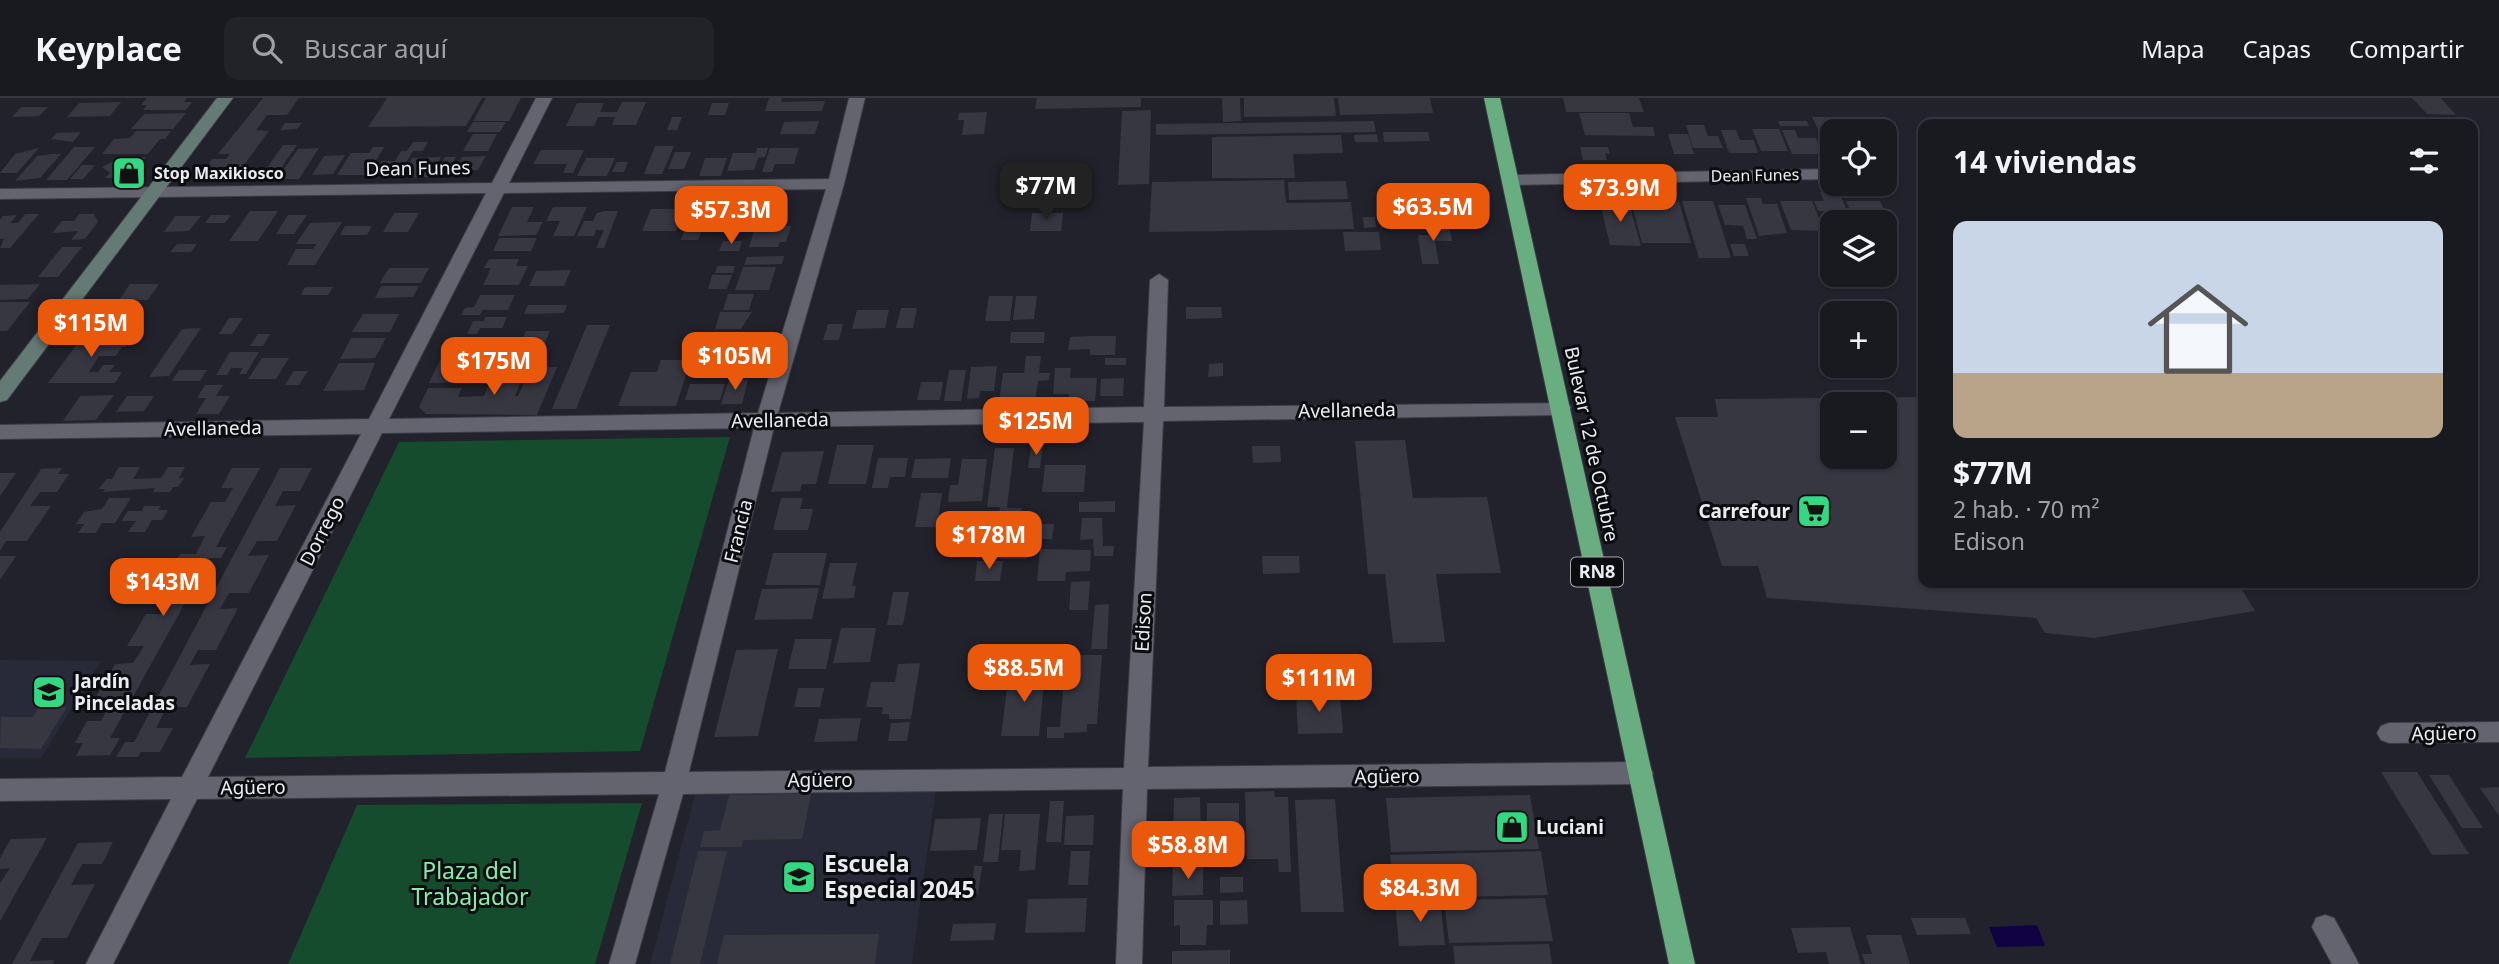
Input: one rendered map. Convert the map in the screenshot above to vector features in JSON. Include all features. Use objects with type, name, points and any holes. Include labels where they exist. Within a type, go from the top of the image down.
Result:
[{"type":"highway","name":"Bulevar 12 de Octubre","points":[[1492,98],[1682,964]]},
{"type":"main road","points":[[0,396],[225,98]]},
{"type":"street","name":"Dorrego","points":[[99,964],[544,98]]},
{"type":"street","name":"Francia","points":[[622,964],[675,781],[766,420],[836,184],[857,98]]},
{"type":"street","name":"Dean Funes","points":[[1510,180],[1820,174]]},
{"type":"street","name":"Dean Funes","points":[[0,194],[836,184]]},
{"type":"street","name":"Edison","points":[[1129,964],[1133,778],[1155,412],[1159,280]]},
{"type":"street","name":"Avellaneda","points":[[0,432],[1155,412],[1561,408]]},
{"type":"street","name":"Agüero","points":[[2389,733],[2499,732]]},
{"type":"street","name":"Agüero","points":[[0,790],[1641,773]]},
{"type":"street","points":[[2325,927],[2346,964]]},
{"type":"shaded area","name":"Jardín Pinceladas","points":[[0,660],[101,661],[41,758],[0,758]]},
{"type":"shaded area","name":"Escuela Especial 2045","points":[[936,788],[912,964],[650,964],[696,791]]},
{"type":"shaded area","points":[[2037,925],[2045,946],[1997,947],[1989,927]]},
{"type":"green space","points":[[730,437],[640,751],[245,758],[399,442]]},
{"type":"green space","name":"Plaza del Trabajador","points":[[642,803],[595,964],[288,964],[357,805]]},
{"type":"building","points":[[147,98],[187,98],[184,102],[192,102],[186,110],[143,110],[147,105],[141,105]]},
{"type":"building","points":[[263,98],[299,98],[287,115],[267,115],[256,130],[269,131],[241,169],[201,175],[212,159],[226,159],[230,154],[218,154]]},
{"type":"building","points":[[387,98],[482,98],[466,126],[368,127]]},
{"type":"building","points":[[486,98],[521,98],[509,121],[473,121]]},
{"type":"building","points":[[769,98],[782,98],[781,102],[825,101],[822,111],[765,111]]},
{"type":"building","points":[[1037,98],[1141,98],[1141,107],[1035,109]]},
{"type":"building","points":[[1222,98],[1240,98],[1241,121],[1223,122]]},
{"type":"building","points":[[1244,98],[1334,98],[1336,116],[1244,117]]},
{"type":"building","points":[[1338,98],[1430,98],[1433,113],[1340,115]]},
{"type":"building","points":[[1563,98],[1639,98],[1644,112],[1566,112]]},
{"type":"building","points":[[2412,98],[2441,98],[2456,115],[2427,114]]},
{"type":"building","points":[[121,102],[110,116],[67,117],[79,103]]},
{"type":"building","points":[[622,102],[646,102],[636,125],[612,125],[615,117],[598,117],[594,126],[566,126],[577,103],[604,103],[600,112],[617,112]]},
{"type":"building","points":[[712,103],[729,103],[725,115],[708,115]]},
{"type":"building","points":[[21,107],[48,107],[39,116],[12,117]]},
{"type":"building","points":[[1151,110],[1149,184],[1118,185],[1122,111]]},
{"type":"building","points":[[987,112],[984,134],[962,135],[964,120],[958,120],[959,113]]},
{"type":"building","points":[[186,113],[173,129],[131,129],[144,114]]},
{"type":"building","points":[[1579,113],[1629,113],[1633,127],[1653,127],[1655,136],[1585,135]]},
{"type":"building","points":[[672,117],[682,117],[677,130],[667,130]]},
{"type":"building","points":[[1812,117],[1838,117],[1839,119],[1820,119],[1819,131]]},
{"type":"building","points":[[819,121],[815,134],[780,134],[784,122]]},
{"type":"building","points":[[1374,121],[1376,132],[1156,135],[1156,124]]},
{"type":"building","points":[[1778,121],[1807,121],[1809,126],[1780,126]]},
{"type":"building","points":[[473,122],[506,122],[500,132],[467,132]]},
{"type":"building","points":[[285,123],[302,123],[297,129],[280,130]]},
{"type":"building","points":[[1686,125],[1704,125],[1708,136],[1718,136],[1723,148],[1693,148]]},
{"type":"building","points":[[1752,129],[1779,129],[1788,151],[1761,151]]},
{"type":"building","points":[[1721,130],[1736,130],[1740,140],[1754,140],[1758,153],[1729,153]]},
{"type":"building","points":[[1782,130],[1795,130],[1798,138],[1816,138],[1820,154],[1792,154]]},
{"type":"building","points":[[136,131],[171,131],[165,139],[160,139],[148,154],[102,154],[114,139],[130,138]]},
{"type":"building","points":[[81,132],[73,142],[51,139],[57,133]]},
{"type":"building","points":[[1383,132],[1428,132],[1430,141],[1384,142]]},
{"type":"building","points":[[473,134],[497,134],[488,151],[463,151]]},
{"type":"building","points":[[1377,134],[1378,142],[1355,142],[1354,135]]},
{"type":"building","points":[[1668,134],[1688,134],[1694,154],[1674,154]]},
{"type":"building","points":[[1341,135],[1343,153],[1293,154],[1295,178],[1212,178],[1212,137]]},
{"type":"building","points":[[413,142],[428,142],[423,151],[413,151],[399,175],[372,175],[381,161],[395,161],[401,151],[407,151]]},
{"type":"building","points":[[283,145],[297,145],[275,177],[261,177]]},
{"type":"building","points":[[655,146],[674,146],[662,174],[644,174]]},
{"type":"building","points":[[74,147],[95,147],[67,180],[46,180]]},
{"type":"building","points":[[373,147],[384,147],[367,175],[337,175],[351,153],[369,153]]},
{"type":"building","points":[[1580,147],[1608,147],[1610,154],[1605,153],[1607,160],[1583,160]]},
{"type":"building","points":[[39,148],[17,173],[0,173],[15,154]]},
{"type":"building","points":[[319,148],[299,179],[277,179],[298,149]]},
{"type":"building","points":[[757,148],[768,148],[765,157],[758,158],[754,170],[727,171],[733,153],[756,153]]},
{"type":"building","points":[[770,148],[799,148],[794,164],[775,164],[772,172],[762,172]]},
{"type":"building","points":[[541,150],[584,150],[573,173],[563,173],[567,164],[533,164]]},
{"type":"building","points":[[675,152],[691,152],[684,169],[668,169]]},
{"type":"building","points":[[61,154],[40,178],[15,181],[37,156]]},
{"type":"building","points":[[345,155],[333,174],[312,175],[324,156]]},
{"type":"building","points":[[486,156],[478,170],[455,170],[462,157]]},
{"type":"building","points":[[122,157],[146,157],[130,178],[105,178],[110,173],[102,167]]},
{"type":"building","points":[[441,157],[430,177],[400,178],[412,158]]},
{"type":"building","points":[[445,157],[456,157],[445,176],[434,176]]},
{"type":"building","points":[[586,158],[615,158],[607,176],[577,176]]},
{"type":"building","points":[[705,158],[727,158],[721,176],[699,176]]},
{"type":"building","points":[[617,162],[628,162],[624,172],[612,172]]},
{"type":"building","points":[[82,165],[95,165],[83,179],[70,179]]},
{"type":"building","points":[[1284,180],[1286,203],[1351,202],[1354,229],[1149,232],[1152,182]]},
{"type":"building","points":[[1346,181],[1348,199],[1289,200],[1288,182]]},
{"type":"building","points":[[1822,196],[1841,196],[1847,210],[1818,211],[1814,201],[1824,201]]},
{"type":"building","points":[[1746,198],[1761,198],[1763,204],[1777,204],[1787,233],[1759,236]]},
{"type":"building","points":[[1682,201],[1713,201],[1731,258],[1699,258]]},
{"type":"building","points":[[1780,201],[1812,201],[1820,221],[1820,231],[1791,230]]},
{"type":"building","points":[[1846,201],[1880,201],[1884,210],[1850,210]]},
{"type":"building","points":[[1631,202],[1679,202],[1691,243],[1642,243]]},
{"type":"building","points":[[1600,203],[1629,203],[1641,246],[1610,245]]},
{"type":"building","points":[[742,204],[756,204],[750,224],[735,224]]},
{"type":"building","points":[[1718,205],[1745,205],[1757,239],[1747,239],[1743,226],[1725,225]]},
{"type":"building","points":[[512,207],[534,207],[527,222],[543,222],[536,235],[498,236]]},
{"type":"building","points":[[553,207],[587,207],[574,236],[553,236],[560,221],[546,221]]},
{"type":"building","points":[[651,209],[685,209],[676,231],[642,231]]},
{"type":"building","points":[[716,210],[729,210],[722,231],[708,231],[709,227],[703,227],[698,240],[681,240],[690,215],[714,213]]},
{"type":"building","points":[[250,211],[278,211],[258,241],[229,241]]},
{"type":"building","points":[[618,211],[604,248],[596,248],[604,230],[596,230],[594,236],[577,236],[584,221],[593,221],[597,213]]},
{"type":"building","points":[[394,213],[419,213],[408,232],[383,232]]},
{"type":"building","points":[[1032,213],[1063,213],[1061,231],[1030,231]]},
{"type":"building","points":[[25,214],[39,214],[10,248],[0,248],[4,239],[0,239],[0,220],[3,216],[17,215],[10,223],[18,223]]},
{"type":"building","points":[[79,214],[94,214],[98,222],[85,239],[71,240],[78,231],[52,233],[62,221],[74,221]]},
{"type":"building","points":[[211,215],[231,215],[225,223],[205,223]]},
{"type":"building","points":[[288,215],[307,215],[294,234],[276,234]]},
{"type":"building","points":[[1395,215],[1397,228],[1381,228],[1379,216]]},
{"type":"building","points":[[175,216],[201,216],[189,231],[164,232]]},
{"type":"building","points":[[1363,217],[1375,217],[1376,227],[1364,228]]},
{"type":"building","points":[[758,218],[787,218],[785,226],[791,226],[786,242],[780,242],[778,247],[749,247]]},
{"type":"building","points":[[342,222],[315,265],[287,265],[296,249],[313,249],[316,244],[296,244],[310,223]]},
{"type":"building","points":[[345,226],[372,226],[367,235],[340,235]]},
{"type":"building","points":[[1427,226],[1449,226],[1452,241],[1435,241],[1439,264],[1422,264],[1418,235],[1428,235]]},
{"type":"building","points":[[1343,232],[1379,232],[1381,250],[1345,251]]},
{"type":"building","points":[[499,238],[537,238],[531,251],[493,251]]},
{"type":"building","points":[[723,241],[742,241],[739,251],[719,251]]},
{"type":"building","points":[[177,244],[197,244],[191,252],[170,252]]},
{"type":"building","points":[[1730,244],[1745,244],[1749,256],[1734,256]]},
{"type":"building","points":[[62,247],[82,247],[58,277],[38,277]]},
{"type":"building","points":[[784,256],[782,264],[744,265],[747,257]]},
{"type":"building","points":[[489,259],[519,259],[516,266],[528,266],[519,285],[483,285],[491,268],[484,268]]},
{"type":"building","points":[[717,266],[735,266],[733,273],[715,273]]},
{"type":"building","points":[[743,267],[776,267],[769,290],[735,290]]},
{"type":"building","points":[[389,268],[429,268],[421,283],[380,283]]},
{"type":"building","points":[[571,270],[564,286],[529,286],[536,271]]},
{"type":"building","points":[[712,275],[732,275],[727,289],[708,289]]},
{"type":"building","points":[[40,284],[28,299],[0,300],[0,285]]},
{"type":"building","points":[[130,284],[159,284],[148,300],[118,301]]},
{"type":"building","points":[[381,286],[419,286],[413,297],[375,298]]},
{"type":"building","points":[[305,287],[333,287],[328,295],[301,295]]},
{"type":"building","points":[[728,294],[754,294],[749,310],[723,310]]},
{"type":"building","points":[[480,295],[515,295],[508,310],[483,310],[480,315],[461,315],[465,308],[474,307]]},
{"type":"building","points":[[989,296],[1013,296],[1010,321],[985,321]]},
{"type":"building","points":[[1016,296],[1037,296],[1034,319],[1013,320]]},
{"type":"building","points":[[0,302],[30,302],[7,331],[0,331]]},
{"type":"building","points":[[528,305],[567,305],[564,313],[524,314]]},
{"type":"building","points":[[137,306],[125,322],[95,323],[107,307]]},
{"type":"building","points":[[1186,307],[1221,307],[1222,318],[1186,319]]},
{"type":"building","points":[[901,308],[917,308],[913,328],[896,328]]},
{"type":"building","points":[[857,310],[889,310],[885,328],[852,329]]},
{"type":"building","points":[[720,312],[752,312],[741,329],[715,329]]},
{"type":"building","points":[[363,314],[399,314],[390,332],[352,332]]},
{"type":"building","points":[[485,317],[507,317],[502,328],[480,328],[477,334],[467,334],[473,321],[484,321]]},
{"type":"building","points":[[229,318],[243,318],[232,334],[219,334]]},
{"type":"building","points":[[828,324],[843,324],[839,340],[823,340]]},
{"type":"building","points":[[587,325],[610,325],[576,409],[552,409]]},
{"type":"building","points":[[201,328],[169,376],[149,377],[182,329]]},
{"type":"building","points":[[127,331],[121,340],[131,340],[126,347],[122,347],[116,356],[99,356],[89,372],[98,372],[103,365],[115,365],[109,372],[122,372],[115,383],[48,383],[86,332]]},
{"type":"building","points":[[526,331],[550,331],[540,354],[516,354]]},
{"type":"building","points":[[713,332],[749,332],[745,346],[708,347]]},
{"type":"building","points":[[1011,332],[1045,332],[1044,343],[1010,343]]},
{"type":"building","points":[[258,334],[270,334],[263,346],[250,346]]},
{"type":"building","points":[[1116,336],[1115,355],[1090,355],[1090,349],[1068,350],[1070,337]]},
{"type":"building","points":[[351,338],[386,338],[375,358],[340,359]]},
{"type":"building","points":[[487,338],[515,338],[510,349],[481,349]]},
{"type":"building","points":[[479,340],[475,349],[441,350],[446,341]]},
{"type":"building","points":[[230,352],[259,352],[246,374],[239,374],[243,368],[231,368],[227,375],[216,375]]},
{"type":"building","points":[[733,353],[756,353],[752,365],[729,365]]},
{"type":"building","points":[[1026,356],[1041,356],[1039,373],[1050,373],[1049,380],[1038,381],[1035,401],[999,402],[1003,373],[1024,373]]},
{"type":"building","points":[[262,358],[289,358],[276,379],[248,379]]},
{"type":"building","points":[[1105,358],[1126,358],[1126,365],[1105,365]]},
{"type":"building","points":[[440,360],[493,360],[483,382],[429,383]]},
{"type":"building","points":[[661,360],[691,360],[676,406],[618,406],[631,372],[657,372]]},
{"type":"building","points":[[339,363],[375,363],[364,390],[323,391]]},
{"type":"building","points":[[1223,363],[1223,376],[1208,377],[1209,364]]},
{"type":"building","points":[[997,366],[994,391],[980,391],[979,398],[967,399],[971,367]]},
{"type":"building","points":[[531,367],[557,367],[537,415],[426,414],[419,407],[428,388],[462,388],[458,397],[484,396],[491,379],[522,379],[515,396],[518,396]]},
{"type":"building","points":[[1055,368],[1071,368],[1070,378],[1097,378],[1095,401],[1068,401],[1069,394],[1053,394]]},
{"type":"building","points":[[179,370],[207,370],[200,381],[172,381]]},
{"type":"building","points":[[949,370],[966,370],[961,401],[944,401]]},
{"type":"building","points":[[294,371],[308,371],[299,385],[285,385]]},
{"type":"building","points":[[1124,378],[1123,396],[1100,396],[1101,379]]},
{"type":"building","points":[[729,380],[748,380],[742,404],[721,404]]},
{"type":"building","points":[[921,382],[943,382],[940,400],[917,400]]},
{"type":"building","points":[[690,384],[725,384],[720,400],[685,400]]},
{"type":"building","points":[[205,385],[223,385],[216,396],[230,396],[219,414],[196,414],[206,398],[197,398]]},
{"type":"building","points":[[114,395],[96,420],[63,421],[80,396]]},
{"type":"building","points":[[127,396],[154,396],[144,411],[116,412]]},
{"type":"building","name":"Carrefour","points":[[1897,397],[1918,397],[1918,588],[2241,588],[2255,611],[2094,638],[2045,633],[2036,618],[1767,598],[1758,566],[1722,566],[1675,417],[1718,417],[1715,399],[1820,398],[1820,469],[1897,469]]},
{"type":"building","points":[[1405,440],[1413,498],[1487,497],[1501,573],[1436,574],[1445,642],[1393,643],[1385,574],[1368,574],[1355,441]]},
{"type":"building","points":[[837,445],[874,445],[866,484],[828,484]]},
{"type":"building","points":[[1043,446],[1040,468],[1028,468],[1031,447]]},
{"type":"building","points":[[1252,446],[1280,446],[1281,462],[1253,463]]},
{"type":"building","points":[[995,448],[1014,448],[1007,508],[1022,508],[1021,514],[1039,514],[1038,524],[1054,524],[1052,539],[1037,539],[1036,549],[1028,549],[1027,559],[1000,559],[1001,548],[979,548],[981,530],[997,530],[1000,507],[987,507]]},
{"type":"building","points":[[824,451],[816,484],[802,484],[800,491],[771,492],[782,452]]},
{"type":"building","points":[[878,458],[908,458],[905,477],[890,477],[888,488],[872,488]]},
{"type":"building","points":[[951,458],[948,478],[911,478],[915,459]]},
{"type":"building","points":[[962,459],[987,459],[982,501],[948,502],[950,485],[958,485]]},
{"type":"building","points":[[1045,465],[1086,465],[1084,492],[1042,492]]},
{"type":"building","points":[[119,467],[140,467],[133,479],[161,478],[168,467],[185,467],[179,478],[184,478],[178,487],[173,487],[170,492],[153,492],[155,488],[103,492],[105,489],[99,489],[106,479],[112,479]]},
{"type":"building","points":[[62,468],[58,474],[69,474],[57,492],[40,492],[30,506],[51,506],[27,541],[6,541],[0,551],[0,532],[41,469]]},
{"type":"building","points":[[232,468],[260,468],[216,547],[227,547],[221,558],[210,558],[110,738],[120,738],[110,755],[76,756],[83,743],[75,743],[87,721],[101,721],[109,706],[90,707],[115,664],[133,663],[144,646],[127,646],[146,614],[161,614],[174,592],[158,593],[180,554],[196,554],[205,536],[191,537],[211,502],[225,502],[233,488],[221,488]]},
{"type":"building","points":[[280,468],[312,468],[300,491],[283,491],[275,506],[296,505],[277,541],[257,541],[248,556],[269,555],[249,593],[229,593],[220,609],[238,608],[216,650],[198,650],[190,665],[210,664],[187,707],[167,707],[156,728],[173,728],[160,752],[141,752],[138,757],[116,757],[125,742],[134,742]]},
{"type":"building","points":[[0,473],[16,473],[0,496]]},
{"type":"building","points":[[921,493],[942,493],[937,527],[915,527]]},
{"type":"building","points":[[109,498],[131,498],[115,523],[102,523],[96,533],[78,533],[84,524],[76,524],[84,512],[102,509]]},
{"type":"building","points":[[781,498],[803,498],[800,509],[813,509],[808,530],[773,530]]},
{"type":"building","points":[[1115,501],[1115,512],[1079,512],[1079,502]]},
{"type":"building","points":[[144,506],[161,506],[158,510],[168,510],[162,520],[152,520],[145,532],[128,532],[136,521],[121,521],[128,511],[142,511]]},
{"type":"building","points":[[1082,518],[1102,518],[1103,546],[1114,546],[1113,556],[1094,556],[1093,539],[1080,540]]},
{"type":"building","points":[[1040,549],[1091,550],[1090,571],[1066,572],[1065,581],[1037,581]]},
{"type":"building","points":[[773,553],[827,553],[820,585],[765,585]]},
{"type":"building","points":[[0,556],[16,556],[0,580]]},
{"type":"building","points":[[1262,556],[1299,556],[1300,573],[1263,574]]},
{"type":"building","points":[[977,561],[1003,561],[1000,581],[975,581]]},
{"type":"building","points":[[830,563],[857,563],[852,586],[856,586],[854,598],[822,599]]},
{"type":"building","points":[[1090,581],[1088,610],[1069,610],[1071,582]]},
{"type":"building","points":[[819,588],[812,619],[754,620],[762,589]]},
{"type":"building","points":[[893,592],[909,592],[903,625],[887,625]]},
{"type":"building","points":[[1109,604],[1107,649],[1091,649],[1095,605]]},
{"type":"building","points":[[841,628],[876,628],[870,662],[833,663]]},
{"type":"building","points":[[795,639],[832,639],[826,669],[788,669]]},
{"type":"building","points":[[778,649],[758,736],[714,737],[736,650]]},
{"type":"building","points":[[1066,655],[1102,655],[1097,724],[1087,724],[1087,732],[1064,733],[1064,738],[1047,738],[1047,727],[1060,727]]},
{"type":"building","points":[[920,663],[911,719],[889,719],[889,714],[882,714],[883,707],[866,707],[871,682],[895,682],[898,664]]},
{"type":"building","points":[[1045,671],[1039,736],[1001,736],[1009,672]]},
{"type":"building","points":[[798,688],[824,688],[820,707],[794,707]]},
{"type":"building","points":[[1340,694],[1343,733],[1298,734],[1296,695]]},
{"type":"building","points":[[39,707],[67,707],[41,749],[0,748],[1,717],[33,717]]},
{"type":"building","points":[[861,718],[857,741],[814,742],[819,719]]},
{"type":"building","points":[[910,722],[907,741],[888,741],[891,723]]},
{"type":"building","points":[[2381,772],[2417,772],[2469,854],[2432,855]]},
{"type":"building","points":[[2429,775],[2449,775],[2483,828],[2462,828]]},
{"type":"building","points":[[2499,787],[2499,816],[2480,788]]},
{"type":"building","points":[[1274,791],[1275,797],[1288,797],[1291,872],[1279,872],[1278,859],[1247,859],[1245,792]]},
{"type":"building","points":[[811,794],[802,839],[743,840],[742,847],[700,847],[704,831],[720,830],[729,795]]},
{"type":"building","points":[[1530,795],[1539,849],[1391,852],[1386,798]]},
{"type":"building","points":[[1200,797],[1201,833],[1173,834],[1174,798]]},
{"type":"building","points":[[1335,799],[1344,912],[1301,912],[1295,800]]},
{"type":"building","points":[[1050,801],[1064,801],[1061,842],[1046,842]]},
{"type":"building","points":[[1207,803],[1239,803],[1239,846],[1231,846],[1230,829],[1207,830]]},
{"type":"building","points":[[989,814],[1003,814],[998,862],[983,862]]},
{"type":"building","points":[[1005,814],[1040,814],[1035,870],[1019,871],[1021,850],[1001,850]]},
{"type":"building","points":[[1094,815],[1093,845],[1064,845],[1066,816]]},
{"type":"building","points":[[981,818],[977,850],[930,851],[935,819]]},
{"type":"building","points":[[47,838],[0,921],[0,883],[10,868],[0,869],[0,858],[11,839]]},
{"type":"building","points":[[113,842],[102,864],[82,864],[71,885],[95,884],[67,938],[42,938],[30,961],[54,960],[53,964],[12,964],[78,843]]},
{"type":"building","points":[[698,851],[727,851],[700,964],[670,964]]},
{"type":"building","points":[[1071,851],[1090,851],[1088,885],[1068,885]]},
{"type":"building","points":[[1541,851],[1548,895],[1395,898],[1390,855]]},
{"type":"building","points":[[1203,865],[1203,895],[1172,896],[1173,866]]},
{"type":"building","points":[[974,866],[982,866],[978,894],[971,895]]},
{"type":"building","points":[[1220,877],[1243,877],[1243,892],[1220,893]]},
{"type":"building","points":[[1087,898],[1085,932],[1025,933],[1028,899]]},
{"type":"building","points":[[1545,898],[1553,941],[1449,943],[1444,900]]},
{"type":"building","points":[[1174,900],[1213,900],[1213,925],[1207,925],[1206,945],[1180,945],[1180,925],[1174,926]]},
{"type":"building","points":[[1247,900],[1248,924],[1220,925],[1220,901]]},
{"type":"building","points":[[1440,901],[1445,945],[1399,946],[1395,902]]},
{"type":"building","points":[[1911,918],[1965,918],[1971,934],[1917,935]]},
{"type":"building","points":[[996,923],[994,940],[950,941],[953,924]]},
{"type":"building","points":[[1850,927],[1861,964],[1829,964],[1826,952],[1798,953],[1791,928]]},
{"type":"building","points":[[879,934],[875,964],[717,964],[724,935]]},
{"type":"building","points":[[1866,935],[1901,935],[1910,964],[1865,964],[1862,954],[1872,954]]},
{"type":"building","points":[[1549,944],[1552,964],[1455,964],[1453,946]]},
{"type":"building","points":[[1230,950],[1230,964],[1172,964],[1172,951]]},
{"type":"place","name":"Stop Maxikiosco","points":[[129,173]]},
{"type":"place","name":"Carrefour","points":[[1814,511]]},
{"type":"place","name":"Jardín Pinceladas","points":[[49,692]]},
{"type":"place","name":"Luciani","points":[[1512,827]]},
{"type":"place","name":"Escuela Especial 2045","points":[[799,877]]}]
